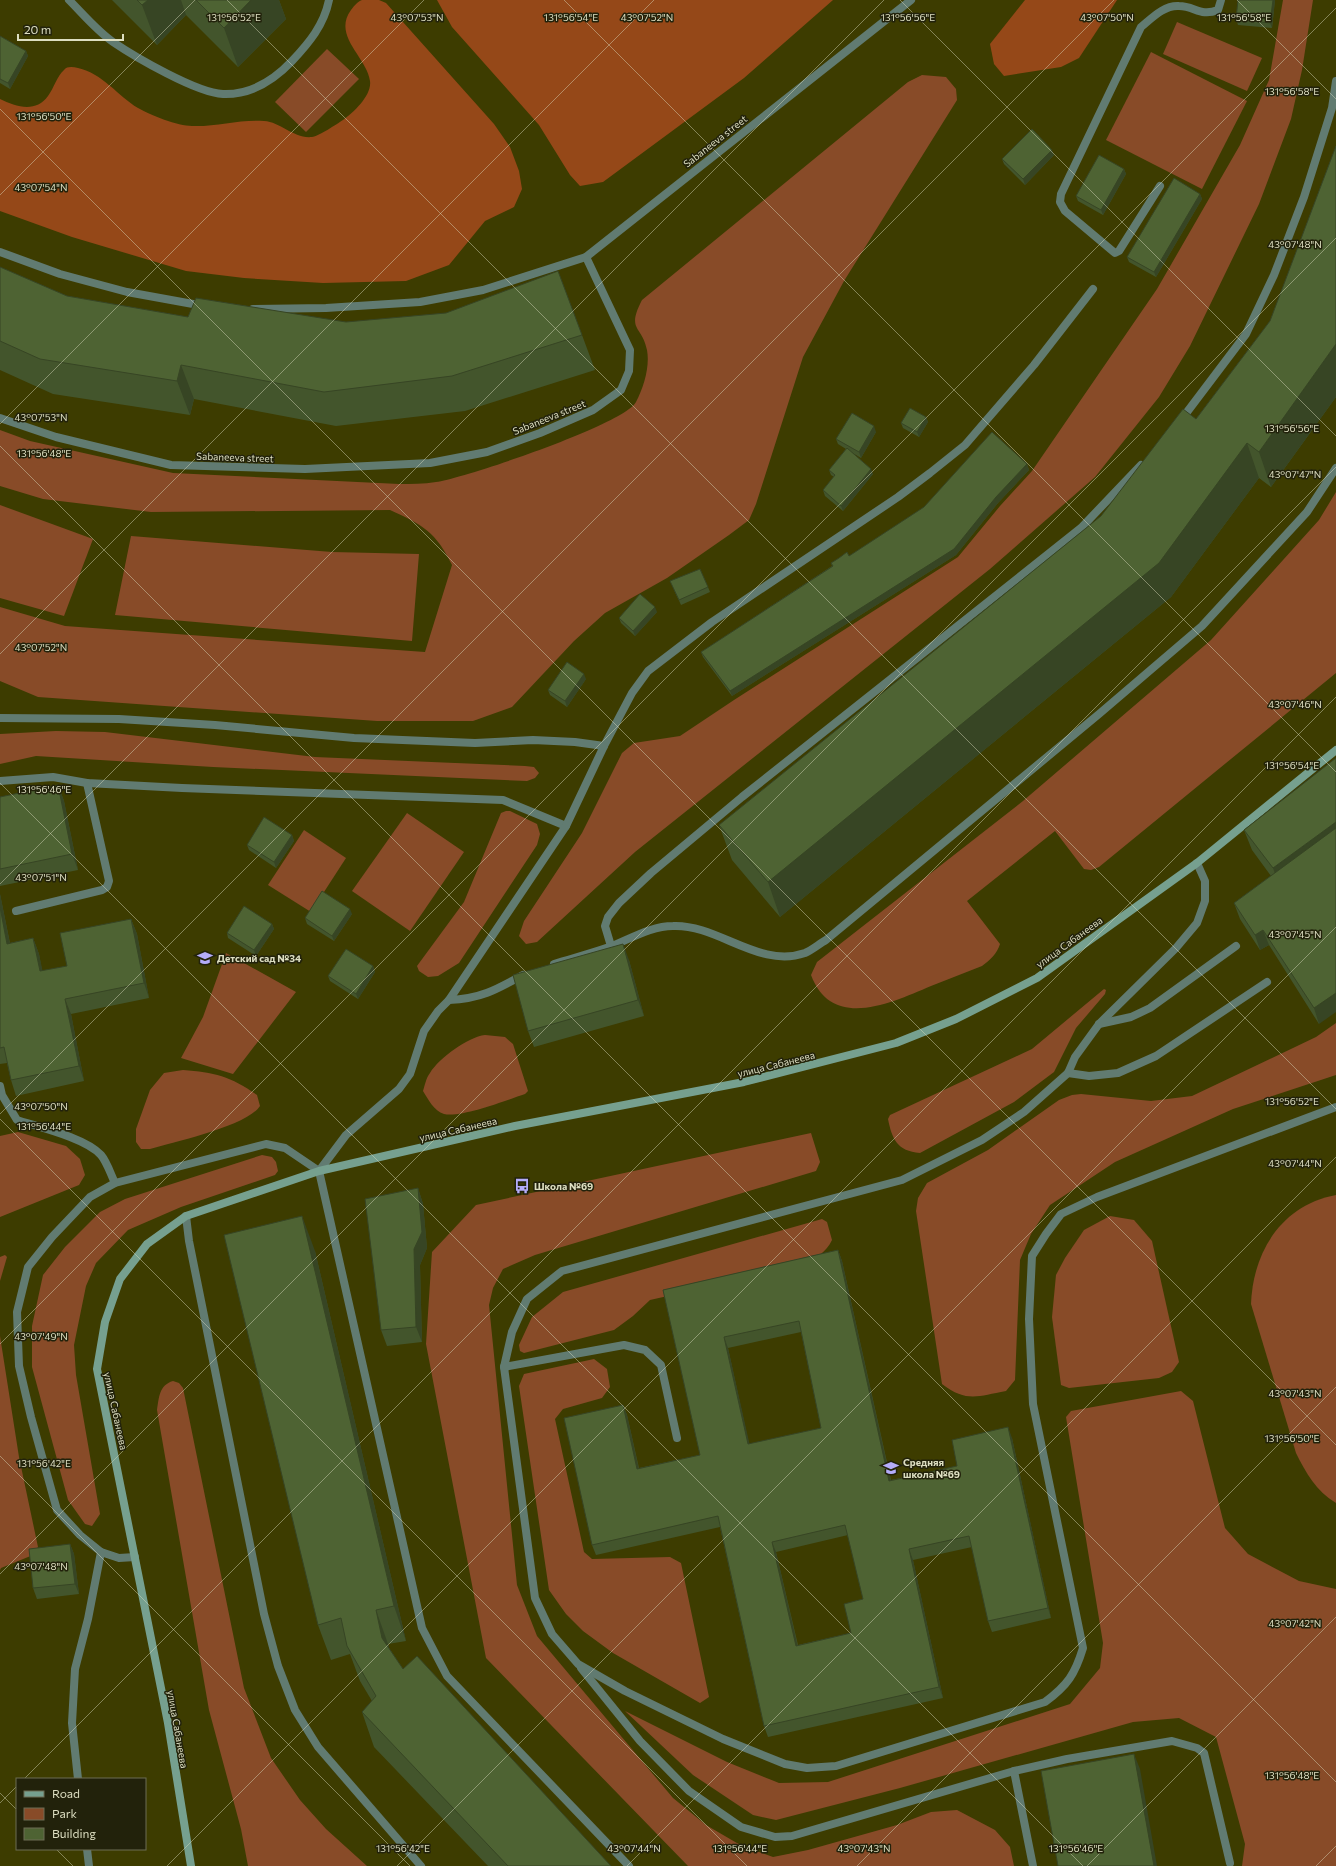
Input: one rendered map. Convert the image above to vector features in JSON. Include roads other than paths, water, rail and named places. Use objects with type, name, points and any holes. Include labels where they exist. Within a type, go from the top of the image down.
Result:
[{"type":"street","points":[[69,0],[112,41],[194,87],[222,94],[249,91],[277,77],[310,42],[326,15],[329,0]]},
{"type":"street","name":"Sabaneeva street","points":[[0,418],[56,438],[171,465],[313,469],[430,463],[487,452],[540,433],[593,410],[621,390],[628,371],[630,350],[586,256],[911,0]]},
{"type":"street","points":[[1160,186],[1119,251],[1115,253],[1064,211],[1060,202],[1061,194],[1141,27],[1159,12],[1178,6],[1208,14],[1218,10],[1221,0]]},
{"type":"street","points":[[1177,425],[1246,334],[1268,288],[1304,197],[1332,108],[1336,81]]},
{"type":"street","points":[[0,252],[60,274],[127,292],[196,306],[211,306]]},
{"type":"street","points":[[242,308],[326,308],[420,302],[483,290],[586,256]]},
{"type":"street","points":[[319,1171],[346,1135],[399,1089],[410,1074],[424,1031],[438,1011],[449,1000],[566,826],[604,746],[632,693],[648,670],[712,622],[930,474],[965,445],[1034,365],[1093,289]]},
{"type":"street","points":[[611,946],[605,926],[608,917],[619,903],[650,873],[742,797],[1081,528],[1146,459]]},
{"type":"street","points":[[545,967],[611,946],[655,928],[673,926],[695,928],[756,951],[787,956],[806,953],[826,940],[1100,714],[1202,626],[1307,512],[1336,468]]},
{"type":"street","points":[[0,718],[119,719],[215,725],[354,738],[475,743],[533,740],[575,742],[604,746]]},
{"type":"street","name":"улица Сабанеева","points":[[191,1866],[168,1723],[97,1369],[105,1322],[120,1279],[147,1244],[186,1216],[319,1171],[515,1126],[744,1082],[896,1043],[956,1019],[1037,978],[1197,863],[1336,750]]},
{"type":"street","points":[[0,781],[53,777],[87,783],[503,800],[566,826]]},
{"type":"street","points":[[16,911],[102,890],[107,887],[109,881],[87,783]]},
{"type":"street","points":[[1197,863],[1205,881],[1205,901],[1197,922],[1176,948],[1099,1024],[1076,1057],[1068,1072],[1024,1112],[982,1140],[902,1180],[562,1271],[527,1299],[512,1332],[504,1367],[535,1598],[552,1634],[640,1741],[689,1791],[741,1827],[775,1838],[792,1836],[1014,1771],[1067,1759],[1172,1741],[1197,1748],[1204,1753],[1230,1863]]},
{"type":"street","points":[[1099,1024],[1131,1017],[1150,1008],[1236,946]]},
{"type":"street","points":[[449,1000],[469,999],[482,995],[533,971]]},
{"type":"street","points":[[1068,1072],[1101,1076],[1118,1073],[1156,1056],[1267,982]]},
{"type":"street","points":[[0,1086],[2,1095],[17,1120],[91,1146],[102,1156],[115,1183]]},
{"type":"street","points":[[578,1664],[625,1691],[723,1739],[785,1764],[807,1768],[836,1766],[1045,1702],[1062,1690],[1075,1672],[1084,1648],[1033,1404],[1029,1319],[1032,1256],[1061,1214],[1097,1197],[1336,1107]]},
{"type":"street","points":[[135,1557],[119,1558],[101,1552],[80,1535],[57,1510],[31,1417],[19,1366],[17,1312],[28,1267],[52,1237],[90,1197],[115,1183],[266,1144],[285,1148],[319,1171],[422,1628],[447,1676],[629,1866]]},
{"type":"street","points":[[186,1216],[189,1241],[263,1606],[278,1666],[295,1710],[318,1746],[421,1866]]},
{"type":"street","points":[[504,1367],[624,1345],[645,1350],[661,1365],[677,1438]]},
{"type":"street","points":[[78,1778],[72,1723],[76,1668],[88,1619],[101,1552]]},
{"type":"street","points":[[1014,1771],[1033,1866]]},
{"type":"street","points":[[87,1850],[89,1866]]},
{"type":"place","name":"Детский сад №34","points":[[205,958]]},
{"type":"place","name":"Школа №69","points":[[522,1186]]},
{"type":"place","name":"Средняя школа №69","points":[[891,1468]]}]
